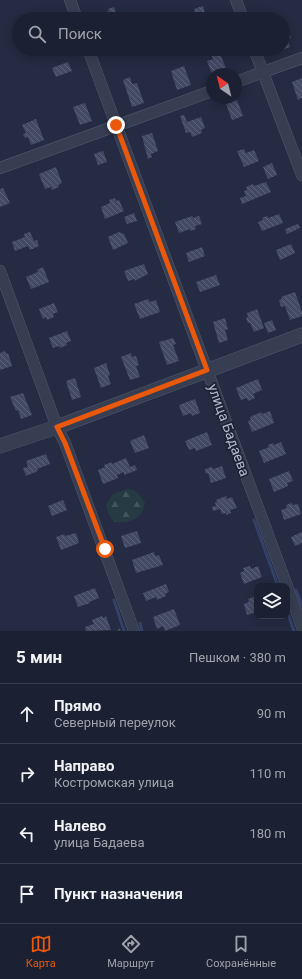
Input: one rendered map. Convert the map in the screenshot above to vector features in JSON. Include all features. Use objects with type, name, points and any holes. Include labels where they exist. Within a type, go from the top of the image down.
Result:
[{"type":"street","points":[[70,0],[74,12]]},
{"type":"street","points":[[236,0],[240,12]]},
{"type":"street","name":"улица Бадаева","points":[[91,56],[286,583]]},
{"type":"street","points":[[257,56],[302,176]]},
{"type":"street","points":[[242,80],[302,58]]},
{"type":"street","points":[[0,168],[206,93]]},
{"type":"street","points":[[0,271],[134,631]]},
{"type":"street","points":[[0,446],[57,427],[302,335]]},
{"type":"street","name":"улица Бадаева","points":[[290,594],[302,627]]},
{"type":"path","points":[[118,631],[122,628]]},
{"type":"green space","points":[[127,489],[136,491],[145,502],[141,514],[132,520],[114,522],[108,513],[106,504],[113,494]]},
{"type":"building","points":[[203,6],[205,12],[193,12],[195,11],[194,9]]},
{"type":"building","points":[[114,7],[116,12],[106,12],[109,11],[108,9]]},
{"type":"building","points":[[212,56],[221,56],[226,68],[210,68],[207,61],[213,59]]},
{"type":"building","points":[[68,62],[72,71],[56,77],[52,68]]},
{"type":"building","points":[[184,66],[191,85],[177,90],[171,71]]},
{"type":"building","points":[[130,77],[132,84],[137,83],[144,103],[132,107],[123,80]]},
{"type":"building","points":[[302,78],[302,98],[298,100],[292,82]]},
{"type":"building","points":[[85,103],[92,121],[80,125],[73,107]]},
{"type":"building","points":[[226,104],[238,104],[243,116],[232,120]]},
{"type":"building","points":[[184,115],[187,122],[201,117],[205,128],[201,130],[202,133],[192,137],[190,132],[186,133],[180,116]]},
{"type":"building","points":[[36,119],[44,140],[31,145],[28,137],[25,138],[23,134],[26,133],[22,125]]},
{"type":"building","points":[[152,133],[158,151],[151,154],[152,157],[148,159],[142,136]]},
{"type":"building","points":[[244,149],[246,153],[254,150],[259,161],[244,167],[237,151]]},
{"type":"building","points":[[103,151],[107,162],[98,165],[94,154]]},
{"type":"building","points":[[272,163],[277,175],[268,179],[263,167]]},
{"type":"building","points":[[56,167],[62,183],[58,185],[59,187],[52,190],[51,187],[45,189],[39,174]]},
{"type":"building","points":[[266,182],[271,192],[242,204],[240,198],[246,196],[244,191],[247,190],[246,187],[253,184],[254,186]]},
{"type":"building","points":[[3,188],[10,203],[0,207],[0,189]]},
{"type":"building","points":[[115,198],[116,201],[119,200],[124,211],[105,219],[101,207],[110,203],[109,200]]},
{"type":"building","points":[[134,213],[137,221],[127,224],[124,217]]},
{"type":"building","points":[[279,214],[283,223],[262,231],[258,222],[263,220],[262,218],[267,216],[268,218]]},
{"type":"building","points":[[192,216],[193,218],[199,216],[202,224],[195,226],[196,229],[190,231],[190,229],[179,233],[175,222]]},
{"type":"building","points":[[298,224],[300,228],[287,234],[285,229]]},
{"type":"building","points":[[30,232],[34,241],[37,240],[39,246],[30,250],[28,246],[15,251],[12,242],[25,237],[24,234]]},
{"type":"building","points":[[119,232],[124,234],[128,243],[113,250],[108,237]]},
{"type":"building","points":[[291,244],[295,253],[280,260],[276,250]]},
{"type":"building","points":[[202,247],[205,256],[189,262],[186,253]]},
{"type":"building","points":[[144,264],[148,274],[135,281],[135,279],[128,281],[124,271]]},
{"type":"building","points":[[43,267],[49,282],[31,289],[26,277],[38,272],[37,270]]},
{"type":"building","points":[[216,275],[220,285],[200,292],[196,282]]},
{"type":"building","points":[[295,292],[302,316],[290,320],[285,306],[281,307],[279,300],[282,299],[281,297]]},
{"type":"building","points":[[148,299],[150,302],[156,300],[160,312],[140,319],[134,304]]},
{"type":"building","points":[[54,303],[58,312],[53,314],[54,317],[47,320],[46,317],[43,319],[39,309]]},
{"type":"building","points":[[257,309],[264,328],[254,332],[246,318],[248,317],[247,313]]},
{"type":"building","points":[[225,318],[228,329],[225,330],[228,340],[219,343],[213,322]]},
{"type":"building","points":[[272,320],[276,330],[268,333],[264,323]]},
{"type":"building","points":[[67,331],[71,341],[66,343],[67,345],[60,348],[59,346],[53,348],[49,338]]},
{"type":"building","points":[[173,338],[176,344],[173,345],[179,361],[167,365],[159,342]]},
{"type":"building","points":[[5,351],[6,354],[8,353],[12,366],[0,370],[0,353]]},
{"type":"building","points":[[131,353],[132,357],[136,356],[139,365],[136,366],[140,377],[130,380],[121,357]]},
{"type":"building","points":[[106,363],[111,384],[101,388],[94,368]]},
{"type":"building","points":[[75,378],[81,397],[72,400],[66,381]]},
{"type":"building","points":[[258,379],[262,390],[253,394],[255,398],[248,401],[247,398],[241,400],[236,388]]},
{"type":"building","points":[[23,393],[32,415],[21,419],[18,410],[16,411],[10,397]]},
{"type":"building","points":[[195,399],[200,413],[192,416],[191,413],[183,416],[179,405]]},
{"type":"building","points":[[270,411],[274,423],[252,432],[248,421],[251,420],[250,417],[261,412],[262,414]]},
{"type":"building","points":[[207,432],[212,445],[196,451],[195,448],[189,450],[185,441]]},
{"type":"building","points":[[144,435],[149,448],[135,453],[130,441]]},
{"type":"building","points":[[281,442],[286,454],[264,463],[259,451],[269,447],[268,445],[273,443],[274,445]]},
{"type":"building","points":[[46,454],[50,464],[37,469],[38,471],[26,476],[23,468],[28,467],[26,461]]},
{"type":"building","points":[[126,458],[130,467],[135,465],[137,470],[124,475],[124,472],[117,475],[118,478],[103,484],[98,470],[105,467],[104,465],[112,462],[112,464]]},
{"type":"building","points":[[222,466],[226,478],[211,483],[205,469],[212,467],[213,469]]},
{"type":"building","points":[[289,471],[293,481],[287,483],[288,486],[274,492],[269,479]]},
{"type":"building","points":[[226,496],[227,499],[232,497],[237,508],[230,510],[231,513],[226,515],[226,513],[222,514],[220,509],[213,511],[212,507],[216,506],[216,500]]},
{"type":"building","points":[[63,500],[67,510],[52,516],[48,506]]},
{"type":"building","points":[[292,503],[293,505],[298,504],[301,514],[284,520],[281,510],[287,508],[286,505]]},
{"type":"building","points":[[137,531],[141,543],[125,548],[121,536]]},
{"type":"building","points":[[302,532],[302,543],[295,546],[291,537]]},
{"type":"building","points":[[76,533],[79,543],[61,550],[56,537],[64,534],[65,536]]},
{"type":"building","points":[[154,552],[155,556],[159,555],[163,565],[136,573],[132,560]]},
{"type":"building","points":[[250,566],[251,569],[258,566],[262,577],[244,584],[240,573],[244,571],[243,568]]},
{"type":"building","points":[[166,584],[169,592],[165,594],[166,596],[157,600],[156,597],[146,601],[143,593]]},
{"type":"building","points":[[95,588],[99,598],[78,607],[74,596]]},
{"type":"building","points":[[254,597],[254,613],[247,615],[244,604],[249,602],[248,599]]},
{"type":"building","points":[[174,609],[180,625],[165,631],[163,626],[157,629],[153,617]]},
{"type":"building","points":[[102,616],[103,618],[106,616],[111,630],[86,631],[85,627],[94,624],[92,620]]},
{"type":"waterway","points":[[254,520],[277,583]]},
{"type":"waterway","points":[[296,590],[302,605]]},
{"type":"waterway","points":[[114,600],[124,631]]},
{"type":"waterway","points":[[290,619],[294,631]]},
{"type":"waterway","points":[[140,623],[142,631]]},
{"type":"route","points":[[105,549],[65,443],[57,427],[207,370],[116,125]]}]
